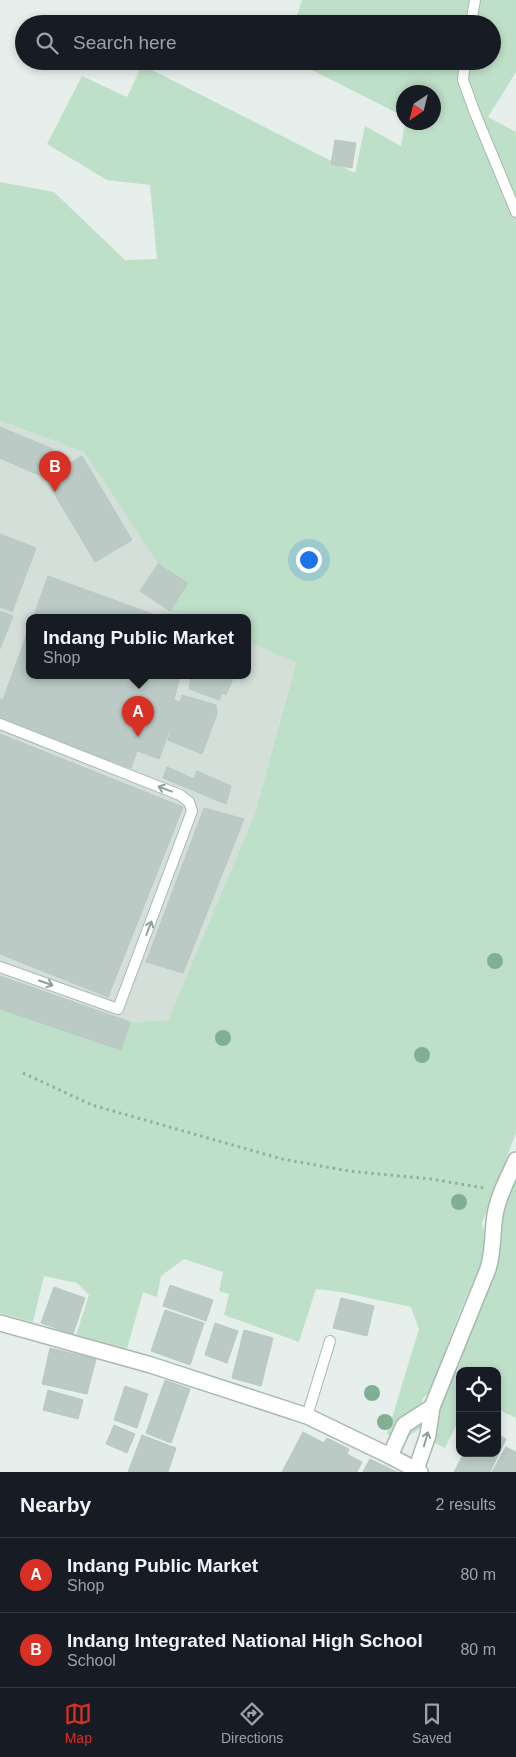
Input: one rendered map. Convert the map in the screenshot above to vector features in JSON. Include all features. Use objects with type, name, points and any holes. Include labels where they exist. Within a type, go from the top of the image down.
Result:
[{"type":"street","points":[[0,1323],[151,1365],[307,1416],[390,1456],[413,1470],[428,1435],[432,1407],[488,1269],[494,1246],[495,1216],[502,1192],[516,1160]]},
{"type":"street","points":[[390,1456],[404,1425],[432,1407]]},
{"type":"lane","points":[[472,15],[475,0]]},
{"type":"lane","points":[[464,70],[463,80],[474,113],[516,212]]},
{"type":"lane","points":[[0,724],[180,795],[189,802],[192,811],[118,1009],[0,967]]},
{"type":"lane","points":[[307,1416],[330,1341]]},
{"type":"path","points":[[23,1074],[92,1105],[282,1158],[349,1171],[431,1178],[502,1192]]},
{"type":"shaded area","points":[[0,421],[84,452],[158,564],[188,583],[170,611],[178,614],[26,614],[26,679],[251,679],[251,644],[296,661],[255,813],[168,1020],[130,1022],[121,1050],[0,1009]]},
{"type":"green space","points":[[302,0],[516,0],[516,72],[488,117],[516,132],[516,1133],[482,1223],[486,1238],[482,1261],[447,1345],[444,1364],[434,1388],[423,1398],[419,1411],[421,1428],[401,1441],[387,1434],[419,1329],[411,1307],[341,1292],[316,1289],[299,1342],[224,1315],[229,1294],[219,1291],[223,1272],[184,1259],[161,1276],[157,1297],[143,1292],[127,1349],[76,1335],[89,1295],[77,1283],[44,1276],[33,1322],[0,1313],[0,1009],[121,1050],[130,1022],[168,1020],[255,813],[296,662],[251,644],[251,614],[178,614],[170,611],[188,583],[158,564],[84,452],[0,421],[0,182],[54,192],[125,260],[157,259],[150,185],[107,180],[47,144],[82,76],[127,97],[140,70],[152,70],[355,173],[365,126],[401,146],[404,130],[441,130],[441,85],[396,85],[396,112],[312,70],[501,70],[501,15],[297,15]]},
{"type":"green space","points":[[516,1177],[516,1418],[501,1411],[501,1367],[459,1367],[467,1336],[480,1310],[501,1245],[502,1229],[500,1218],[505,1200]]},
{"type":"green space","points":[[456,1372],[456,1425],[445,1448],[435,1443],[439,1408]]},
{"type":"building","points":[[335,140],[356,143],[352,168],[331,164]]},
{"type":"building","points":[[0,427],[53,449],[41,476],[0,458]]},
{"type":"building","points":[[82,456],[132,540],[95,562],[45,478]]},
{"type":"building","points":[[0,534],[36,548],[12,612],[0,607]]},
{"type":"building","points":[[158,564],[188,583],[170,611],[140,591]]},
{"type":"building","points":[[48,576],[152,614],[34,614]]},
{"type":"building","points":[[0,611],[13,616],[0,649]]},
{"type":"building","points":[[26,636],[26,679],[179,679],[174,700],[180,702],[159,759],[3,700]]},
{"type":"building","points":[[191,679],[233,679],[226,695],[222,693],[219,700],[189,689]]},
{"type":"building","points":[[182,695],[216,705],[217,714],[202,754],[168,740]]},
{"type":"building","points":[[0,699],[137,751],[131,768],[0,720]]},
{"type":"building","points":[[0,734],[183,807],[108,997],[0,954]]},
{"type":"building","points":[[167,767],[194,779],[197,771],[231,786],[226,804],[163,778]]},
{"type":"building","points":[[204,808],[244,819],[183,973],[146,962]]},
{"type":"building","points":[[0,976],[130,1022],[121,1050],[0,1009]]},
{"type":"building","points":[[170,1285],[213,1300],[206,1321],[163,1306]]},
{"type":"building","points":[[54,1287],[85,1298],[73,1334],[41,1323]]},
{"type":"building","points":[[341,1298],[374,1306],[367,1336],[333,1328]]},
{"type":"building","points":[[165,1310],[204,1323],[190,1365],[151,1351]]},
{"type":"building","points":[[215,1323],[238,1331],[227,1363],[205,1355]]},
{"type":"building","points":[[244,1330],[273,1338],[261,1386],[232,1378]]},
{"type":"building","points":[[50,1348],[96,1359],[87,1394],[42,1384]]},
{"type":"building","points":[[165,1380],[190,1389],[171,1443],[146,1433]]},
{"type":"building","points":[[125,1386],[148,1394],[137,1428],[114,1420]]},
{"type":"building","points":[[48,1390],[83,1400],[78,1419],[43,1410]]},
{"type":"building","points":[[114,1425],[135,1434],[127,1453],[106,1444]]},
{"type":"building","points":[[303,1432],[324,1443],[327,1438],[349,1449],[347,1454],[362,1462],[357,1472],[282,1472]]},
{"type":"building","points":[[142,1435],[176,1448],[168,1472],[128,1472]]},
{"type":"building","points":[[501,1436],[506,1439],[501,1449]]},
{"type":"building","points":[[506,1447],[516,1452],[516,1472],[492,1472]]},
{"type":"building","points":[[462,1457],[497,1457],[490,1472],[454,1472]]},
{"type":"building","points":[[370,1459],[397,1472],[363,1472]]},
{"type":"place","name":"Indang Integrated National High School","points":[[55,492]]},
{"type":"place","name":"Indang Public Market","points":[[138,737]]}]
